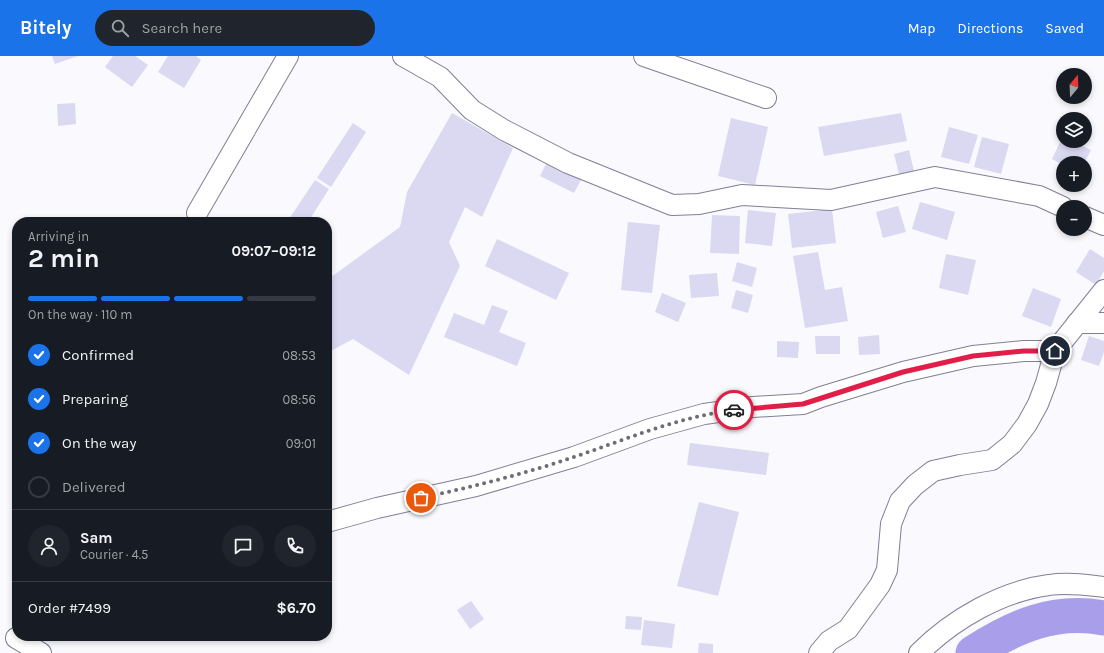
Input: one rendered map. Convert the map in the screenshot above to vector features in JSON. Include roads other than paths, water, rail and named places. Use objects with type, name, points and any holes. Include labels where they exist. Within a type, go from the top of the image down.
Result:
[{"type":"street","points":[[197,213],[288,56]]},
{"type":"street","points":[[403,56],[440,77],[472,110],[504,130],[568,163],[672,205],[699,204],[742,195],[831,200],[935,177],[1039,196],[1056,204]]},
{"type":"street","points":[[644,56],[766,98]]},
{"type":"street","points":[[1092,220],[1104,225]]},
{"type":"street","points":[[819,653],[829,641],[848,629],[880,584],[887,570],[891,524],[900,501],[915,485],[933,471],[992,460],[1012,444],[1027,424],[1038,404],[1046,383],[1055,351],[1104,290]]},
{"type":"street","points":[[1077,323],[1104,323]]},
{"type":"street","points":[[332,521],[384,506],[476,486],[574,457],[650,429],[704,414],[753,407],[803,404],[903,372],[973,356],[1024,351],[1055,351]]},
{"type":"street","points":[[919,653],[932,641],[965,618],[1006,595],[1050,584],[1104,587]]},
{"type":"street","points":[[16,641],[41,653]]},
{"type":"waterway","points":[[973,653],[1004,635],[1036,622],[1068,616],[1104,618]]}]
